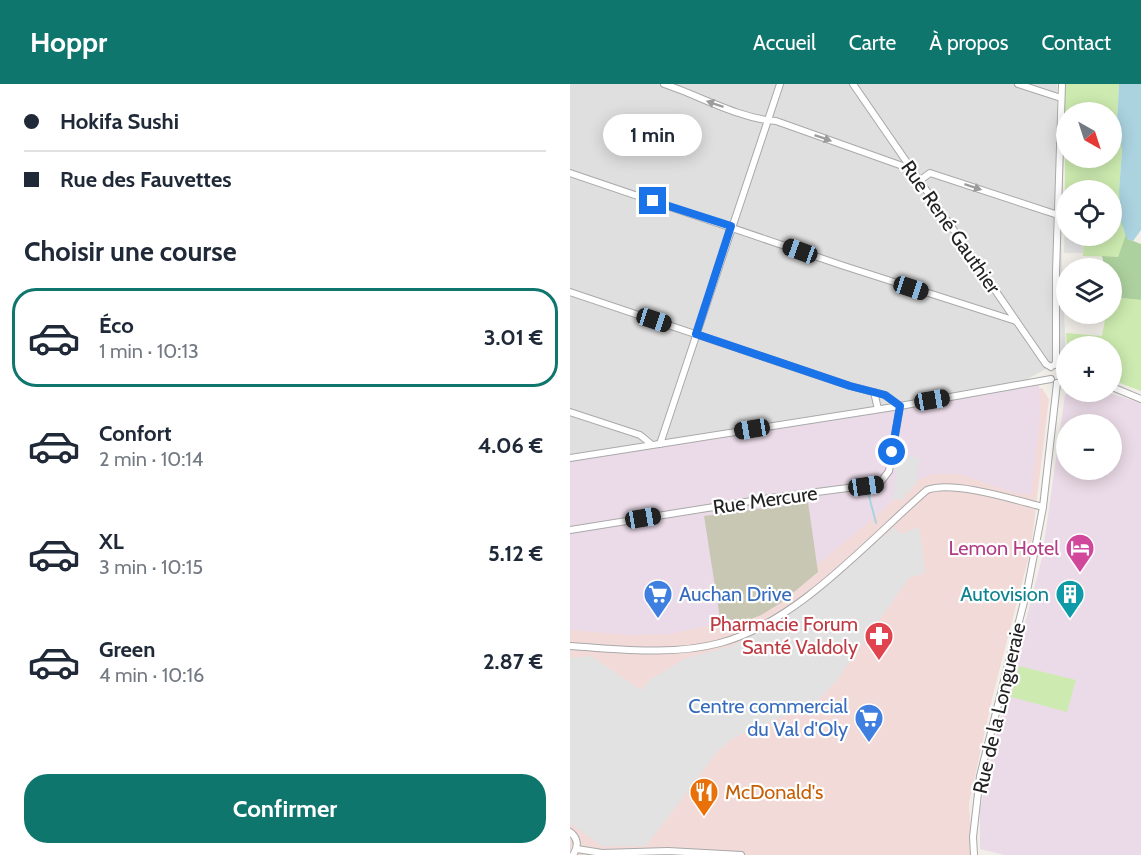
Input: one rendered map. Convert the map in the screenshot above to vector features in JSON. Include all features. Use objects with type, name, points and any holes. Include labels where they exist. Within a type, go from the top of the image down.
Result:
[{"type":"street","points":[[664,84],[690,95],[776,121],[912,169]]},
{"type":"street","points":[[660,444],[780,84]]},
{"type":"street","name":"Rue René Gauthier","points":[[853,84],[1046,364],[1054,366]]},
{"type":"street","points":[[1018,84],[1061,98]]},
{"type":"street","name":"Rue de la Longueraie","points":[[1059,180],[1062,84]]},
{"type":"street","points":[[570,173],[1016,321]]},
{"type":"street","points":[[919,181],[930,173],[1056,214]]},
{"type":"street","name":"Rue de la Longueraie","points":[[974,855],[973,837],[980,776],[1028,586],[1043,507],[1054,381],[1049,373],[1054,366],[1057,246]]},
{"type":"street","points":[[570,292],[885,395],[900,406]]},
{"type":"street","points":[[570,458],[1054,381]]},
{"type":"street","points":[[1122,391],[1141,399]]},
{"type":"street","points":[[874,392],[878,409]]},
{"type":"street","name":"Rue Mercure","points":[[570,530],[770,498],[879,484],[889,471],[900,406]]},
{"type":"street","points":[[570,412],[639,435],[651,444]]},
{"type":"street","points":[[570,646],[655,650],[720,643],[743,634],[782,615],[844,565],[927,490],[935,487],[954,487],[1043,507]]},
{"type":"street","points":[[570,831],[575,837],[575,852],[668,851],[741,855]]},
{"type":"shaded area","points":[[570,84],[1057,84],[1056,168],[1058,168],[1058,180],[1056,180],[1056,246],[1061,246],[1062,258],[1056,258],[1056,324],[1065,324],[1065,336],[1056,336],[1056,363],[996,396],[570,462]]},
{"type":"shaded area","points":[[1064,246],[1083,246],[1083,253],[1064,253]]},
{"type":"shaded area","points":[[1039,380],[1040,415],[1031,495],[1011,492],[960,474],[933,474],[912,483],[794,584],[759,608],[716,624],[670,634],[630,635],[570,630],[570,460],[793,426]]},
{"type":"shaded area","points":[[1042,388],[1049,399],[1031,548],[993,695],[969,803],[972,855],[570,855],[570,462],[661,442]]},
{"type":"shaded area","points":[[1122,397],[1141,403],[1141,855],[1004,855],[980,849],[980,810],[993,746],[1042,558],[1056,459],[1056,480],[1122,480],[1122,414],[1062,414],[1064,402],[1122,402]]},
{"type":"shaded area","points":[[898,454],[920,458],[916,486],[911,486],[910,493],[905,493],[904,500],[893,499]]},
{"type":"shaded area","points":[[808,502],[818,572],[782,602],[761,615],[722,631],[704,516]]},
{"type":"shaded area","points":[[895,527],[900,534],[919,527],[925,573],[909,578],[836,681],[818,701],[733,738],[717,752],[646,846],[602,846],[570,823],[570,658],[591,656],[641,690],[651,679],[686,658],[732,646],[778,622]]},
{"type":"green space","points":[[1065,84],[1119,84],[1118,102],[1065,102]]},
{"type":"green space","points":[[1065,168],[1121,168],[1120,180],[1065,180]]},
{"type":"green space","points":[[1122,220],[1123,229],[1126,234],[1122,246]]},
{"type":"green space","points":[[1126,234],[1128,239],[1141,244],[1141,300],[1122,298],[1122,258],[1102,258],[1102,256],[1118,257]]},
{"type":"green space","points":[[1084,246],[1122,246],[1118,257],[1083,256]]},
{"type":"green space","points":[[1122,298],[1141,300],[1141,391],[1122,384],[1122,336],[1102,336],[1104,324],[1122,324]]},
{"type":"green space","points":[[1066,333],[1102,336],[1066,336]]},
{"type":"green space","points":[[1019,666],[1076,680],[1067,712],[1011,697]]},
{"type":"water","points":[[1119,84],[1141,84],[1141,230],[1133,241],[1127,239],[1122,225],[1122,180],[1120,180],[1122,168],[1122,102],[1118,102]]},
{"type":"waterway","points":[[868,492],[876,523]]},
{"type":"place","name":"Lemon Hotel","points":[[1080,574]]},
{"type":"place","name":"Auchan Drive","points":[[658,620]]},
{"type":"place","name":"Autovision","points":[[1070,620]]},
{"type":"place","name":"Pharmacie Forum Santé Valdoly","points":[[879,662]]},
{"type":"place","name":"Centre commercial du Val d'Oly","points":[[869,744]]},
{"type":"place","name":"McDonald's","points":[[704,818]]},
{"type":"route","points":[[653,201],[731,226],[696,334],[850,386],[885,395],[900,406],[892,452]]}]
